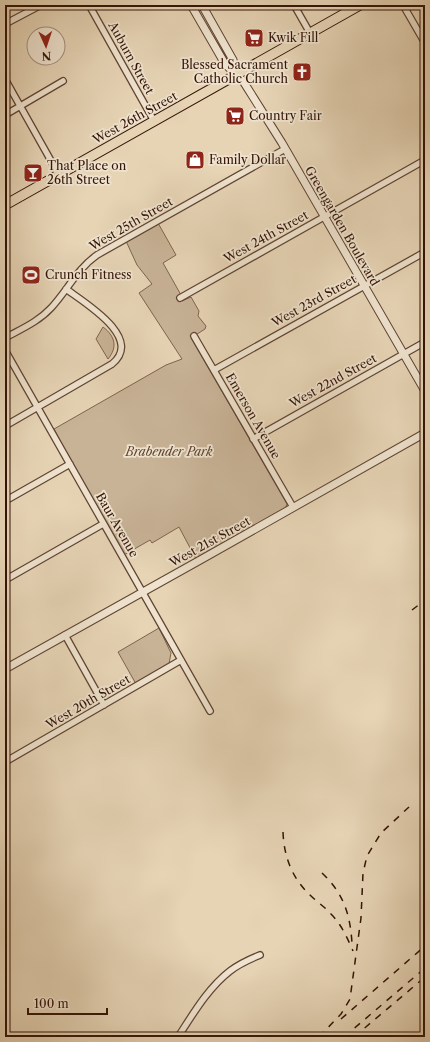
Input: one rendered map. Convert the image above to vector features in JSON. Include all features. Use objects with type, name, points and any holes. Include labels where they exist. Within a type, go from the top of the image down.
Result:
[{"type":"main road","name":"West 26th Street","points":[[5,205],[360,5]]},
{"type":"street","points":[[5,24],[41,5]]},
{"type":"street","name":"Auburn Street","points":[[88,5],[154,121]]},
{"type":"street","name":"Greengarden Boulevard","points":[[191,5],[224,64],[237,74]]},
{"type":"street","name":"Greengarden Boulevard","points":[[202,5],[232,60],[237,74],[253,96],[285,149],[425,391]]},
{"type":"street","points":[[294,5],[310,33]]},
{"type":"street","points":[[403,5],[425,43]]},
{"type":"street","points":[[5,79],[59,175]]},
{"type":"street","points":[[5,115],[63,81]]},
{"type":"street","name":"West 25th Street","points":[[5,338],[42,316],[52,307],[81,269],[97,255],[285,149]]},
{"type":"street","name":"West 24th Street","points":[[180,298],[425,160]]},
{"type":"street","name":"West 23rd Street","points":[[214,370],[425,252]]},
{"type":"street","points":[[5,426],[112,364],[121,350],[120,338],[114,327],[66,289]]},
{"type":"street","name":"Emerson Avenue","points":[[194,336],[293,507]]},
{"type":"street","name":"West 22nd Street","points":[[253,439],[425,342]]},
{"type":"street","name":"Baur Avenue","points":[[5,350],[210,711]]},
{"type":"street","name":"West 21st Street","points":[[5,668],[425,433]]},
{"type":"street","points":[[5,501],[70,464]]},
{"type":"street","points":[[5,580],[103,524]]},
{"type":"street","points":[[65,635],[104,705]]},
{"type":"street","name":"West 20th Street","points":[[5,762],[181,660]]},
{"type":"street","points":[[178,1037],[208,993],[220,979],[242,963],[260,955]]},
{"type":"street","points":[[5,1031],[8,1037]]},
{"type":"green space","name":"Brabender Park","points":[[158,223],[176,255],[163,263],[181,295],[180,298],[182,301],[191,297],[199,311],[198,316],[206,326],[205,329],[191,338],[287,504],[285,509],[196,559],[179,527],[152,543],[150,540],[124,555],[90,498],[54,429],[166,365],[182,359],[139,293],[152,284],[137,265],[126,241]]},
{"type":"green space","points":[[103,327],[110,334],[114,342],[113,350],[108,359],[96,339]]},
{"type":"green space","points":[[159,628],[171,653],[169,664],[136,684],[118,652]]},
{"type":"railway","points":[[412,610],[425,600]]},
{"type":"railway","points":[[319,1037],[341,1014],[350,999],[361,918],[363,873],[367,856],[381,833],[409,807]]},
{"type":"railway","points":[[283,832],[287,858],[298,882],[313,898],[329,911],[338,922],[353,951]]},
{"type":"railway","points":[[322,873],[330,881],[341,897],[350,923],[352,943]]},
{"type":"railway","points":[[341,1019],[425,946]]},
{"type":"railway","points":[[344,1037],[425,968]]},
{"type":"railway","points":[[354,1037],[425,977]]},
{"type":"place","name":"Kwik Fill","points":[[254,38]]},
{"type":"place","name":"Blessed Sacrament Catholic Church","points":[[302,72]]},
{"type":"place","name":"Country Fair","points":[[235,116]]},
{"type":"place","name":"Family Dollar","points":[[195,160]]},
{"type":"place","name":"That Place on 26th Street","points":[[33,173]]},
{"type":"place","name":"Crunch Fitness","points":[[31,275]]}]
